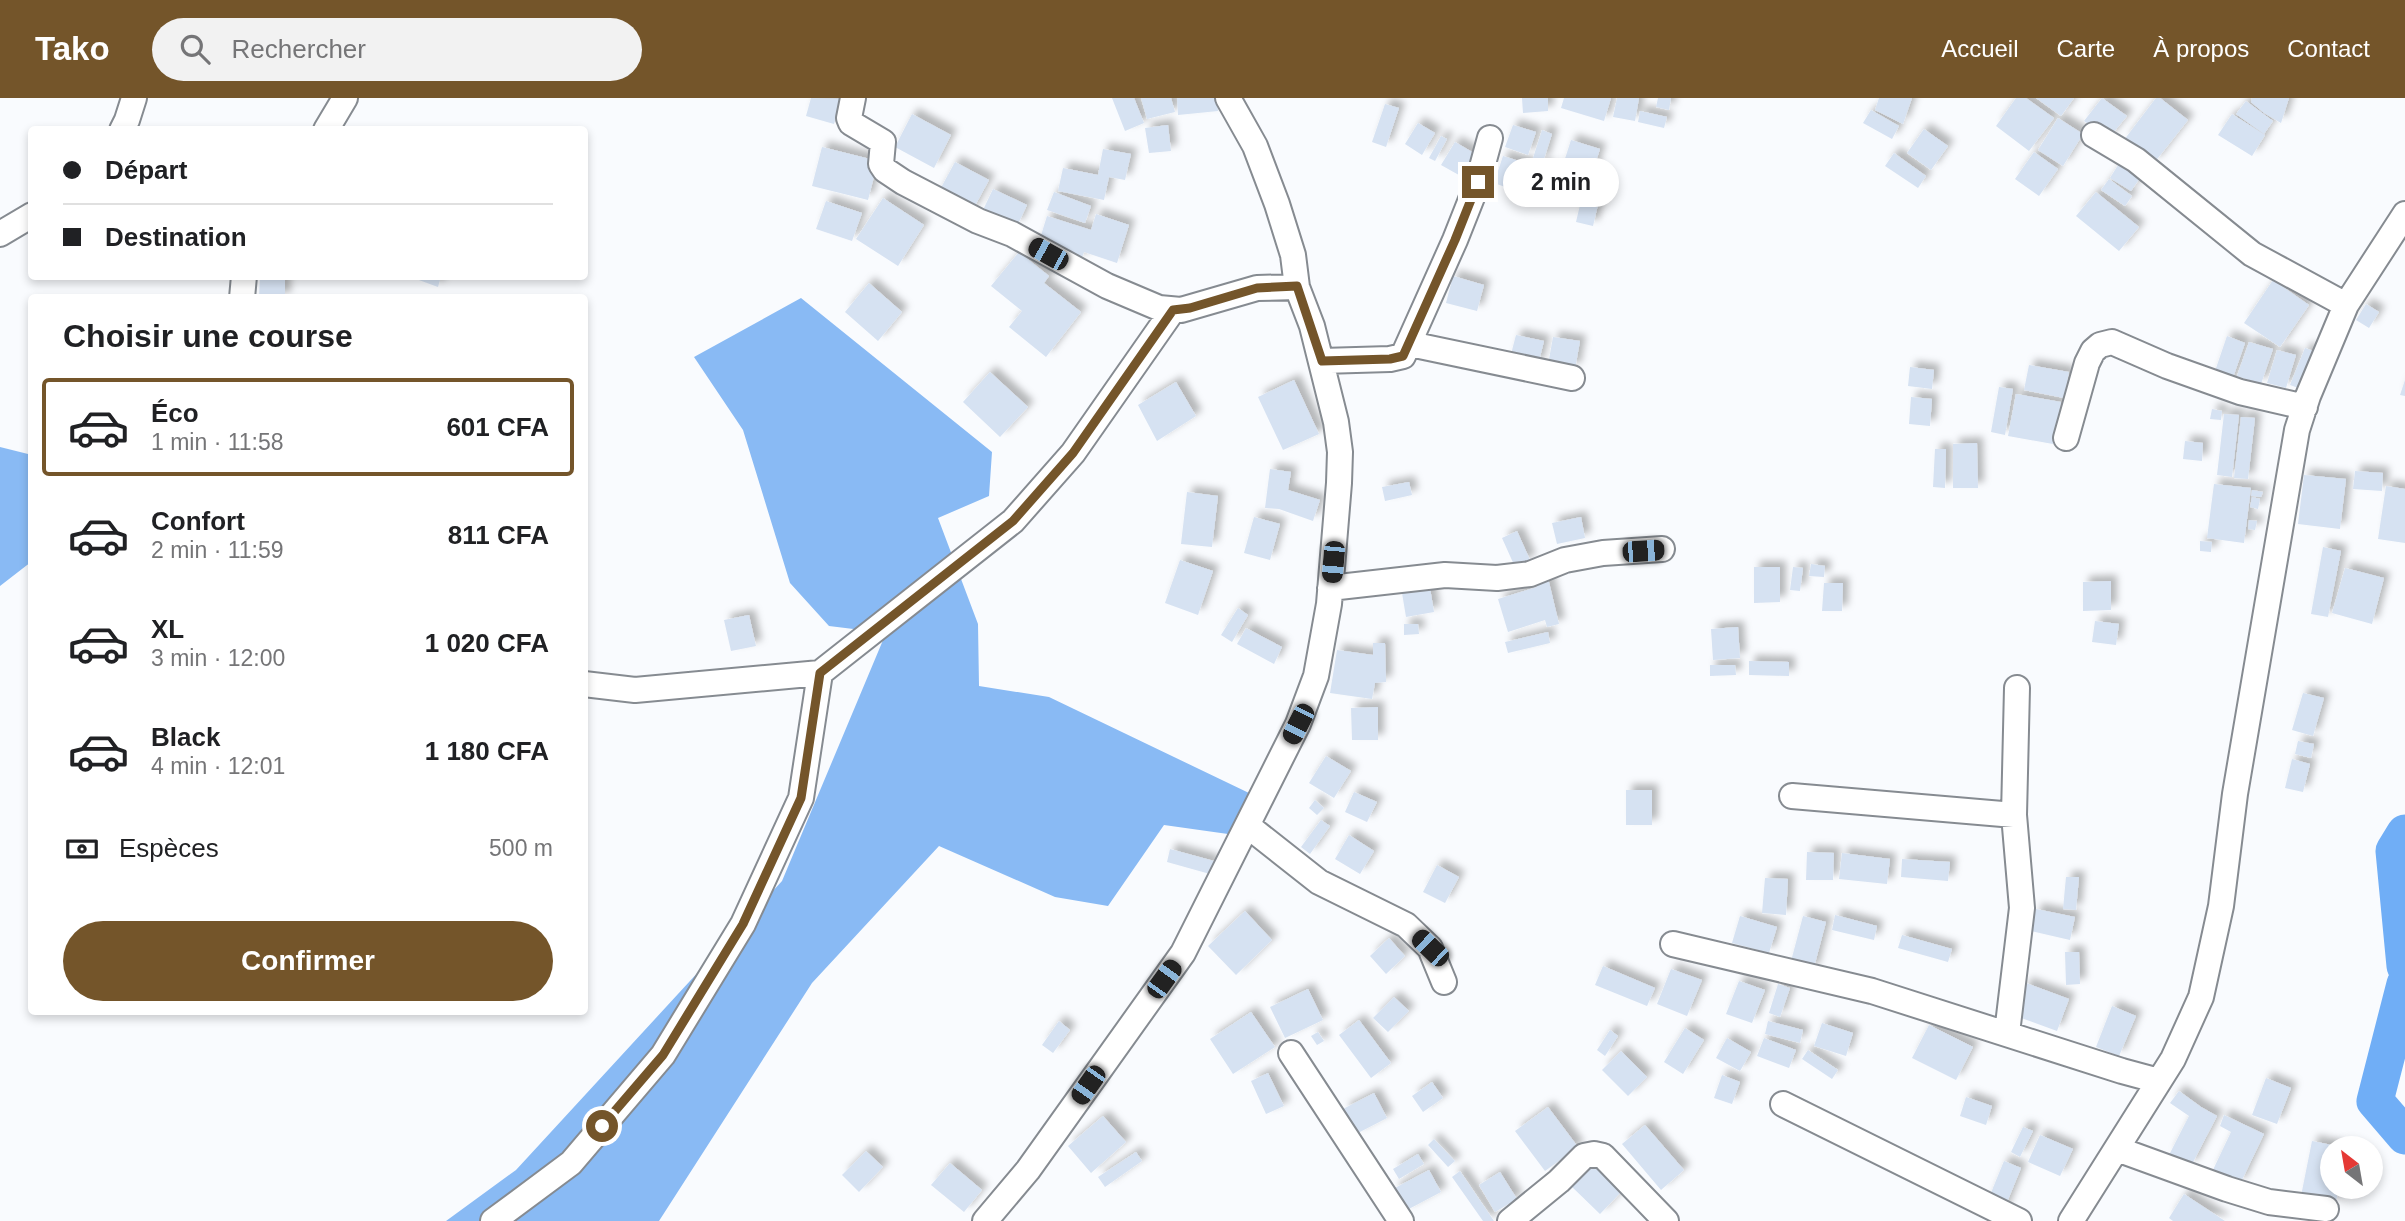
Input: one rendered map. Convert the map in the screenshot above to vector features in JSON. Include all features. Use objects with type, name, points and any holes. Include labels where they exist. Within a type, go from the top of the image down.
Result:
[{"type":"street","points":[[124,126],[134,98]]},
{"type":"street","points":[[328,126],[345,98]]},
{"type":"street","points":[[853,98],[850,123],[881,139],[883,142],[880,164],[885,170],[903,182],[978,221],[1012,234],[1107,286],[1159,308],[1173,310],[1190,308],[1257,288],[1297,286]]},
{"type":"street","points":[[985,1221],[1028,1170],[1183,953],[1298,724],[1313,686],[1323,643],[1340,452],[1336,422],[1322,361],[1297,286],[1293,255],[1277,204],[1255,146],[1228,98]]},
{"type":"street","points":[[2094,135],[2136,160],[2252,254],[2346,305]]},
{"type":"street","points":[[1322,361],[1390,359],[1403,356],[1478,182],[1490,138]]},
{"type":"street","points":[[2071,1221],[2173,1059],[2201,997],[2221,906],[2235,794],[2297,430],[2346,305],[2395,249],[2405,214]]},
{"type":"street","points":[[0,234],[28,217]]},
{"type":"street","points":[[588,684],[635,690],[820,673],[1013,521],[1073,453],[1173,310]]},
{"type":"street","points":[[2066,438],[2093,351],[2100,345],[2112,342],[2240,393],[2305,407]]},
{"type":"street","points":[[1410,344],[1572,378]]},
{"type":"street","points":[[1330,588],[1445,575],[1497,578],[1530,574],[1565,560],[1603,553],[1662,550]]},
{"type":"street","points":[[493,1221],[571,1163],[663,1055],[743,924],[801,798],[820,673]]},
{"type":"street","points":[[2007,1033],[2022,908],[2014,816],[2017,688]]},
{"type":"street","points":[[1792,796],[2014,816]]},
{"type":"street","points":[[1248,826],[1319,882],[1406,925],[1430,948],[1444,982]]},
{"type":"street","points":[[1674,944],[1872,991],[2160,1081]]},
{"type":"street","points":[[1292,1053],[1401,1221]]},
{"type":"street","points":[[1783,1104],[2019,1221]]},
{"type":"street","points":[[2117,1149],[2269,1202],[2326,1209]]},
{"type":"street","points":[[1510,1221],[1559,1181],[1584,1156],[1594,1154],[1603,1156],[1666,1221]]},
{"type":"shaded area","points":[[801,298],[992,452],[989,496],[938,518],[978,624],[979,686],[1049,697],[1249,793],[1228,834],[1164,825],[1108,906],[1055,897],[939,846],[812,983],[659,1221],[446,1221],[516,1170],[782,881],[886,633],[829,626],[790,583],[743,430],[694,357]]},
{"type":"shaded area","points":[[0,447],[28,454],[28,564],[0,586]]},
{"type":"building","points":[[811,98],[842,99],[834,124],[806,116]]},
{"type":"building","points":[[1112,98],[1134,98],[1144,123],[1125,131]]},
{"type":"building","points":[[1141,98],[1171,98],[1175,112],[1147,119]]},
{"type":"building","points":[[1177,98],[1217,98],[1218,111],[1178,115]]},
{"type":"building","points":[[1522,98],[1548,98],[1548,111],[1523,113]]},
{"type":"building","points":[[1564,98],[1611,98],[1604,121],[1561,108]]},
{"type":"building","points":[[1617,98],[1639,98],[1635,121],[1613,117]]},
{"type":"building","points":[[1658,98],[1671,98],[1669,110],[1656,107]]},
{"type":"building","points":[[1879,98],[1912,98],[1903,124],[1875,110]]},
{"type":"building","points":[[2016,98],[2026,98],[2054,118],[2029,151],[1996,126]]},
{"type":"building","points":[[2036,98],[2074,98],[2061,116]]},
{"type":"building","points":[[2102,98],[2127,116],[2108,139],[2084,121]]},
{"type":"building","points":[[2156,98],[2160,98],[2188,120],[2154,163],[2124,140]]},
{"type":"building","points":[[2252,98],[2289,98],[2281,123],[2251,102]]},
{"type":"building","points":[[2246,101],[2273,121],[2264,134],[2236,114]]},
{"type":"building","points":[[1385,104],[1399,108],[1386,147],[1372,142]]},
{"type":"building","points":[[1871,110],[1899,126],[1892,139],[1863,123]]},
{"type":"building","points":[[1640,111],[1667,117],[1664,128],[1638,122]]},
{"type":"building","points":[[912,114],[951,135],[934,168],[895,147]]},
{"type":"building","points":[[2232,114],[2265,135],[2252,156],[2218,135]]},
{"type":"building","points":[[2058,118],[2083,134],[2063,166],[2038,150]]},
{"type":"building","points":[[1418,123],[1435,133],[1422,155],[1405,144]]},
{"type":"building","points":[[1168,125],[1171,151],[1149,153],[1145,128]]},
{"type":"building","points":[[1513,125],[1536,132],[1528,155],[1505,147]]},
{"type":"building","points":[[1924,129],[1948,146],[1931,170],[1907,153]]},
{"type":"building","points":[[1542,130],[1552,134],[1543,162],[1533,158]]},
{"type":"building","points":[[1441,136],[1447,139],[1435,161],[1429,158]]},
{"type":"building","points":[[1571,140],[1600,149],[1592,174],[1563,165]]},
{"type":"building","points":[[1455,142],[1479,156],[1466,179],[1441,165]]},
{"type":"building","points":[[822,147],[878,161],[868,200],[812,186]]},
{"type":"building","points":[[1103,149],[1131,154],[1125,180],[1109,177],[1104,200],[1058,191],[1063,168],[1098,175]]},
{"type":"building","points":[[2034,152],[2058,169],[2039,196],[2015,179]]},
{"type":"building","points":[[1894,153],[1926,176],[1918,188],[1885,166]]},
{"type":"building","points":[[1503,156],[1532,165],[1522,193],[1494,183]]},
{"type":"building","points":[[955,162],[989,180],[971,213],[937,195]]},
{"type":"building","points":[[2120,162],[2142,175],[2131,191],[2110,178]]},
{"type":"building","points":[[1538,164],[1547,167],[1534,203],[1525,200]]},
{"type":"building","points":[[2109,179],[2132,196],[2125,206],[2101,190]]},
{"type":"building","points":[[1584,188],[1601,192],[1593,226],[1576,222]]},
{"type":"building","points":[[993,189],[1027,205],[1017,226],[983,210]]},
{"type":"building","points":[[1054,192],[1091,206],[1085,223],[1047,210]]},
{"type":"building","points":[[2096,192],[2139,227],[2119,251],[2076,216]]},
{"type":"building","points":[[883,198],[924,225],[898,266],[856,239]]},
{"type":"building","points":[[826,201],[862,213],[852,241],[816,229]]},
{"type":"building","points":[[1096,214],[1129,225],[1117,263],[1084,252],[1081,260],[1038,245],[1047,216],[1091,230]]},
{"type":"building","points":[[1019,252],[1049,276],[1044,283],[1081,312],[1046,357],[1009,327],[1022,311],[991,286]]},
{"type":"building","points":[[1453,276],[1484,285],[1477,311],[1446,303]]},
{"type":"building","points":[[260,280],[285,280],[285,294],[259,294]]},
{"type":"building","points":[[419,280],[440,280],[438,287]]},
{"type":"building","points":[[2273,280],[2309,305],[2280,347],[2244,323]]},
{"type":"building","points":[[869,283],[902,312],[878,341],[845,312]]},
{"type":"building","points":[[2366,304],[2379,312],[2369,328],[2356,320]]},
{"type":"building","points":[[1516,335],[1544,341],[1538,365],[1510,358]]},
{"type":"building","points":[[2227,336],[2245,343],[2230,386],[2212,380]]},
{"type":"building","points":[[1553,337],[1580,341],[1575,369],[1548,365]]},
{"type":"building","points":[[2249,342],[2273,349],[2261,384],[2237,376]]},
{"type":"building","points":[[2305,348],[2316,352],[2301,389],[2290,385]]},
{"type":"building","points":[[2277,350],[2296,355],[2286,388],[2267,383]]},
{"type":"building","points":[[2029,365],[2069,372],[2064,398],[2024,390]]},
{"type":"building","points":[[1910,367],[1934,370],[1932,389],[1908,386]]},
{"type":"building","points":[[990,372],[1028,407],[1000,437],[963,402]]},
{"type":"building","points":[[1294,380],[1319,434],[1283,450],[1258,397]]},
{"type":"building","points":[[2405,380],[2405,396],[2400,395]]},
{"type":"building","points":[[1176,382],[1196,416],[1157,441],[1138,405]]},
{"type":"building","points":[[1999,387],[2013,389],[2005,435],[1991,432]]},
{"type":"building","points":[[2016,394],[2061,402],[2053,444],[2008,436]]},
{"type":"building","points":[[1911,397],[1932,399],[1930,426],[1909,424]]},
{"type":"building","points":[[2212,409],[2222,411],[2221,420],[2210,419]]},
{"type":"building","points":[[2224,414],[2239,415],[2232,477],[2217,475]]},
{"type":"building","points":[[2241,417],[2255,418],[2248,479],[2234,478]]},
{"type":"building","points":[[2185,441],[2203,443],[2202,461],[2183,459]]},
{"type":"building","points":[[1977,443],[1978,488],[1953,488],[1953,444]]},
{"type":"building","points":[[1935,449],[1946,449],[1945,488],[1933,487]]},
{"type":"building","points":[[1270,469],[1291,472],[1288,490],[1320,500],[1313,521],[1279,509],[1265,508]]},
{"type":"building","points":[[2355,471],[2383,473],[2382,491],[2353,489]]},
{"type":"building","points":[[2304,475],[2346,479],[2340,529],[2298,524]]},
{"type":"building","points":[[1409,482],[1412,495],[1385,501],[1382,487]]},
{"type":"building","points":[[2214,484],[2251,488],[2244,543],[2207,538]]},
{"type":"building","points":[[2386,486],[2405,489],[2405,543],[2378,539]]},
{"type":"building","points":[[2252,490],[2263,492],[2261,497],[2251,496]]},
{"type":"building","points":[[1187,492],[1218,496],[1212,547],[1181,544]]},
{"type":"building","points":[[2252,497],[2260,499],[2258,509],[2250,507]]},
{"type":"building","points":[[1254,517],[1280,524],[1270,560],[1244,553]]},
{"type":"building","points":[[1581,517],[1585,538],[1557,544],[1552,523]]},
{"type":"building","points":[[2249,520],[2257,521],[2255,530],[2248,529]]},
{"type":"building","points":[[1517,531],[1530,560],[1515,567],[1502,538]]},
{"type":"building","points":[[2200,541],[2212,542],[2211,552],[2200,551]]},
{"type":"building","points":[[2323,547],[2341,551],[2328,617],[2311,614]]},
{"type":"building","points":[[1180,560],[1213,571],[1198,615],[1165,603]]},
{"type":"building","points":[[1811,564],[1825,566],[1824,577],[1809,576]]},
{"type":"building","points":[[1754,567],[1780,567],[1780,602],[1754,603]]},
{"type":"building","points":[[1793,567],[1803,568],[1800,591],[1790,590]]},
{"type":"building","points":[[2345,568],[2384,578],[2372,624],[2332,613]]},
{"type":"building","points":[[1548,578],[1559,624],[1547,627],[1545,620],[1508,632],[1498,599],[1537,587],[1536,581]]},
{"type":"building","points":[[2111,581],[2111,610],[2083,611],[2083,582]]},
{"type":"building","points":[[1824,583],[1843,583],[1842,611],[1822,611]]},
{"type":"building","points":[[1430,588],[1434,612],[1406,617],[1402,593]]},
{"type":"building","points":[[1238,608],[1248,615],[1232,642],[1221,635]]},
{"type":"building","points":[[749,615],[756,646],[731,651],[724,620]]},
{"type":"building","points":[[2095,621],[2119,624],[2116,645],[2092,642]]},
{"type":"building","points":[[1404,624],[1418,624],[1419,634],[1404,635]]},
{"type":"building","points":[[1738,627],[1740,658],[1713,660],[1711,629]]},
{"type":"building","points":[[1246,628],[1282,647],[1274,664],[1237,644]]},
{"type":"building","points":[[1548,632],[1550,643],[1508,653],[1505,642]]},
{"type":"building","points":[[1373,643],[1385,643],[1386,682],[1375,683],[1372,699],[1330,693],[1337,650],[1373,655]]},
{"type":"building","points":[[1749,661],[1789,662],[1789,676],[1749,675]]},
{"type":"building","points":[[1710,665],[1735,665],[1736,675],[1710,676]]},
{"type":"building","points":[[2303,693],[2324,698],[2313,736],[2292,730]]},
{"type":"building","points":[[1378,707],[1378,740],[1352,740],[1351,708]]},
{"type":"building","points":[[2298,741],[2314,744],[2311,758],[2295,754]]},
{"type":"building","points":[[1326,756],[1351,771],[1334,798],[1309,783]]},
{"type":"building","points":[[2292,759],[2310,764],[2303,792],[2285,788]]},
{"type":"building","points":[[1626,790],[1652,790],[1652,825],[1626,825]]},
{"type":"building","points":[[1354,792],[1377,802],[1367,822],[1345,812]]},
{"type":"building","points":[[1315,800],[1324,808],[1317,815],[1309,808]]},
{"type":"building","points":[[1321,820],[1330,826],[1310,854],[1301,847]]},
{"type":"building","points":[[1349,835],[1374,851],[1360,874],[1335,859]]},
{"type":"building","points":[[1170,849],[1214,861],[1210,874],[1167,862]]},
{"type":"building","points":[[1807,852],[1834,853],[1833,880],[1806,880]]},
{"type":"building","points":[[1842,853],[1890,859],[1887,884],[1839,879]]},
{"type":"building","points":[[1902,859],[1950,862],[1948,881],[1901,877]]},
{"type":"building","points":[[1437,865],[1459,877],[1445,903],[1423,892]]},
{"type":"building","points":[[2066,877],[2079,877],[2076,910],[2063,909]]},
{"type":"building","points":[[1765,878],[1788,879],[1786,915],[1762,913]]},
{"type":"building","points":[[2036,909],[2075,917],[2070,940],[2031,931]]},
{"type":"building","points":[[1245,911],[1272,940],[1236,975],[1208,946]]},
{"type":"building","points":[[1835,915],[1877,926],[1874,940],[1832,930]]},
{"type":"building","points":[[1740,916],[1777,927],[1769,953],[1732,943]]},
{"type":"building","points":[[1803,916],[1826,922],[1813,971],[1790,965]]},
{"type":"building","points":[[1902,935],[1952,949],[1948,962],[1898,948]]},
{"type":"building","points":[[1389,938],[1405,956],[1386,974],[1370,956]]},
{"type":"building","points":[[2065,952],[2079,952],[2080,984],[2066,985]]},
{"type":"building","points":[[1603,966],[1655,988],[1647,1006],[1595,985]]},
{"type":"building","points":[[1671,969],[1702,980],[1687,1016],[1657,1004]]},
{"type":"building","points":[[1739,981],[1765,990],[1752,1023],[1726,1014]]},
{"type":"building","points":[[2026,983],[2069,999],[2057,1031],[2013,1015]]},
{"type":"building","points":[[1778,984],[1790,988],[1780,1017],[1769,1013]]},
{"type":"building","points":[[1308,989],[1323,1020],[1285,1038],[1270,1007]]},
{"type":"building","points":[[1394,997],[1409,1011],[1388,1032],[1373,1018]]},
{"type":"building","points":[[2112,1006],[2136,1016],[2119,1056],[2096,1047]]},
{"type":"building","points":[[1251,1012],[1275,1047],[1233,1074],[1210,1039]]},
{"type":"building","points":[[1359,1020],[1391,1063],[1371,1078],[1339,1035]]},
{"type":"building","points":[[1059,1021],[1070,1030],[1053,1053],[1042,1045]]},
{"type":"building","points":[[1768,1021],[1803,1030],[1800,1043],[1765,1034]]},
{"type":"building","points":[[1822,1023],[1853,1033],[1846,1056],[1814,1046]]},
{"type":"building","points":[[1929,1025],[1973,1047],[1956,1080],[1912,1058]]},
{"type":"building","points":[[1685,1028],[1704,1040],[1683,1074],[1664,1062]]},
{"type":"building","points":[[1610,1030],[1618,1036],[1605,1056],[1597,1050]]},
{"type":"building","points":[[1318,1032],[1324,1041],[1317,1045],[1311,1036]]},
{"type":"building","points":[[1727,1038],[1751,1052],[1740,1071],[1716,1058]]},
{"type":"building","points":[[1764,1038],[1796,1050],[1789,1068],[1757,1056]]},
{"type":"building","points":[[1808,1050],[1838,1070],[1832,1079],[1802,1059]]},
{"type":"building","points":[[1621,1051],[1647,1077],[1628,1096],[1602,1070]]},
{"type":"building","points":[[1268,1073],[1284,1106],[1266,1114],[1251,1081]]},
{"type":"building","points":[[1722,1075],[1740,1082],[1732,1104],[1714,1098]]},
{"type":"building","points":[[2266,1078],[2291,1088],[2277,1124],[2252,1115]]},
{"type":"building","points":[[1432,1082],[1443,1098],[1423,1112],[1412,1096]]},
{"type":"building","points":[[2179,1091],[2217,1116],[2191,1166],[2169,1155],[2189,1116],[2170,1103]]},
{"type":"building","points":[[1374,1093],[1387,1118],[1356,1134],[1343,1109]]},
{"type":"building","points":[[1966,1097],[1992,1106],[1986,1125],[1960,1116]]},
{"type":"building","points":[[1548,1107],[1578,1147],[1545,1171],[1515,1131]]},
{"type":"building","points":[[2224,1115],[2264,1134],[2240,1184],[2212,1172],[2231,1132],[2220,1126]]},
{"type":"building","points":[[1103,1116],[1126,1142],[1091,1173],[1068,1146]]},
{"type":"building","points":[[1645,1125],[1684,1170],[1661,1190],[1622,1144]]},
{"type":"building","points":[[2023,1127],[2033,1131],[2020,1157],[2011,1152]]},
{"type":"building","points":[[2040,1135],[2073,1149],[2060,1176],[2028,1162]]},
{"type":"building","points":[[1434,1139],[1455,1161],[1448,1167],[1428,1145]]},
{"type":"building","points":[[2312,1141],[2320,1143],[2320,1199],[2337,1199],[2336,1202],[2301,1196]]},
{"type":"building","points":[[866,1151],[883,1167],[859,1192],[842,1175]]},
{"type":"building","points":[[1136,1152],[1142,1161],[1105,1187],[1098,1177]]},
{"type":"building","points":[[1418,1154],[1424,1164],[1399,1179],[1393,1169]]},
{"type":"building","points":[[2004,1161],[2021,1168],[2003,1212],[1986,1205]]},
{"type":"building","points":[[950,1163],[982,1190],[964,1212],[931,1185]]},
{"type":"building","points":[[1592,1163],[1622,1191],[1600,1214],[1570,1185]]},
{"type":"building","points":[[1429,1170],[1441,1192],[1405,1211],[1393,1189]]},
{"type":"building","points":[[1460,1171],[1494,1221],[1483,1221],[1452,1177]]},
{"type":"building","points":[[1500,1172],[1517,1199],[1495,1212],[1479,1185]]},
{"type":"building","points":[[2184,1194],[2225,1221],[2173,1221],[2169,1218]]},
{"type":"waterway","points":[[2405,833],[2394,851],[2405,966]]},
{"type":"waterway","points":[[2405,984],[2375,1101],[2405,1136]]},
{"type":"route","points":[[602,1126],[663,1055],[743,924],[801,798],[820,673],[1013,521],[1073,453],[1173,310],[1190,308],[1257,288],[1297,286],[1322,361],[1390,359],[1403,356],[1478,182]]}]
